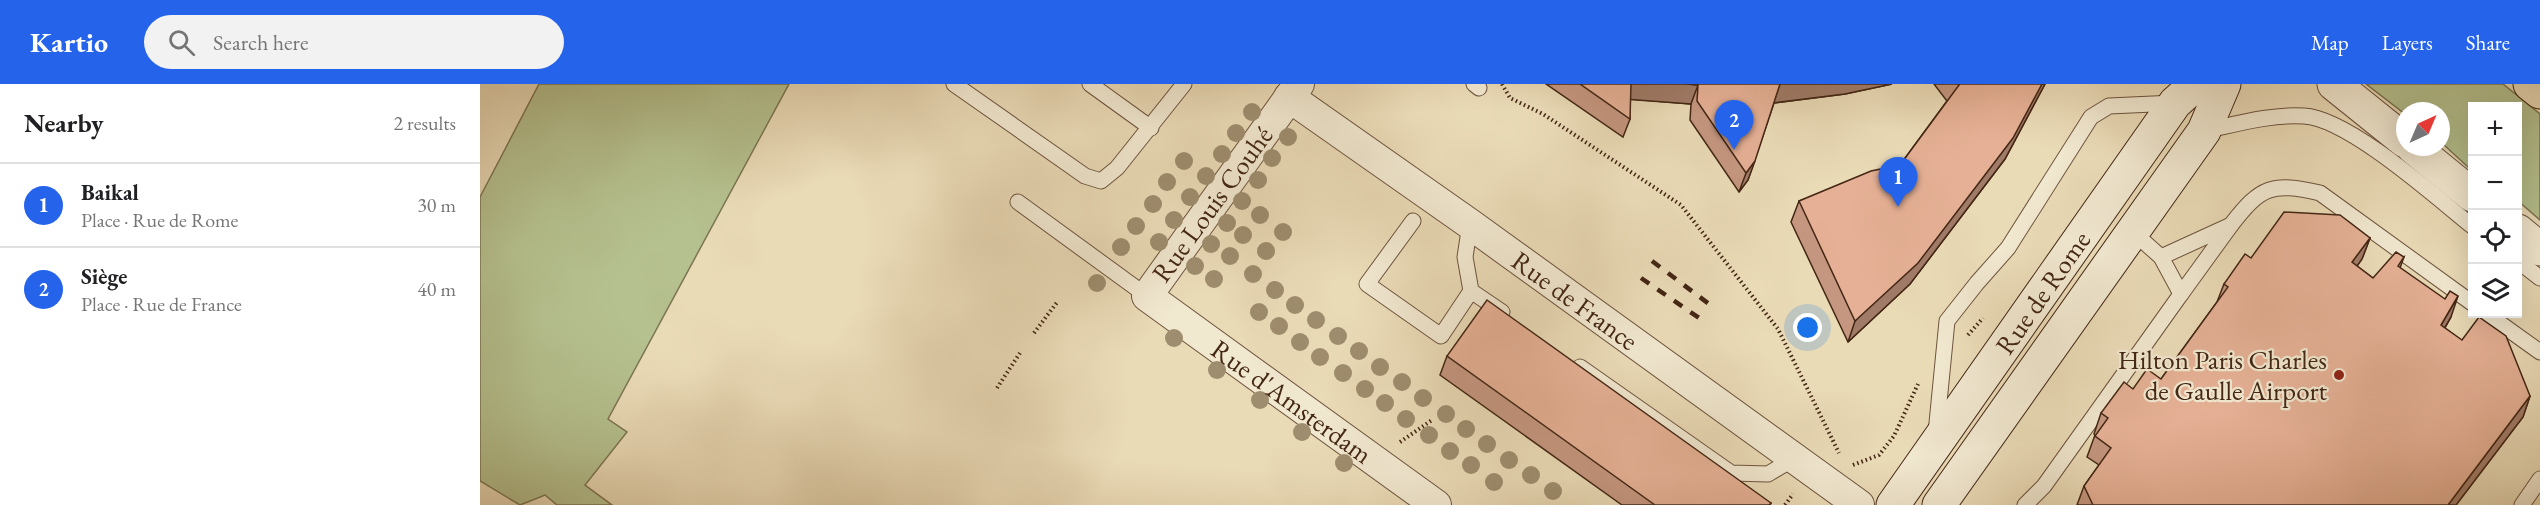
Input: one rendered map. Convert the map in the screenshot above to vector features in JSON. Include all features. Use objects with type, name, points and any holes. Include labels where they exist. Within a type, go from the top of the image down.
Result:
[{"type":"main road","name":"Rue de Rome","points":[[1939,505],[2204,131],[2224,84]]},
{"type":"main road","points":[[2334,84],[2396,134]]},
{"type":"main road","points":[[2530,84],[2540,92]]},
{"type":"main road","name":"Rue de Rome","points":[[1893,505],[2185,94]]},
{"type":"main road","points":[[2424,156],[2468,192]]},
{"type":"main road","points":[[2522,235],[2540,249]]},
{"type":"street","name":"Rue de France","points":[[1294,91],[1470,224],[1857,504]]},
{"type":"street","name":"Rue Louis Couhé","points":[[1147,296],[1294,91]]},
{"type":"street","name":"Rue d'Amsterdam","points":[[1147,296],[1417,500]]},
{"type":"lane","points":[[954,84],[1085,176],[1101,180],[1117,168],[1184,84]]},
{"type":"lane","points":[[1090,84],[1150,128]]},
{"type":"lane","points":[[1935,446],[1941,363],[1947,321],[2008,248],[2091,117],[2109,106],[2185,94]]},
{"type":"lane","points":[[2204,131],[2276,116],[2307,116],[2337,125],[2359,138],[2468,223]]},
{"type":"lane","points":[[2025,505],[2044,486],[2231,225],[2251,199],[2266,190],[2290,186],[2320,193],[2468,300]]},
{"type":"lane","points":[[1018,202],[1147,296]]},
{"type":"lane","points":[[1413,220],[1367,284],[1442,336],[1471,291],[1465,257],[1470,224]]},
{"type":"lane","points":[[2161,257],[2231,225]]},
{"type":"lane","points":[[2133,232],[2161,257],[2181,294]]},
{"type":"lane","points":[[2521,264],[2540,278]]},
{"type":"lane","points":[[1471,291],[1510,318]]},
{"type":"lane","points":[[2493,318],[2540,352]]},
{"type":"lane","points":[[1567,358],[1731,473],[1768,474],[1795,458]]},
{"type":"lane","points":[[2522,505],[2540,479]]},
{"type":"path","points":[[1502,84],[1510,98],[1543,114],[1681,205],[1778,329],[1836,444],[1857,504]]},
{"type":"path","points":[[1034,333],[1058,301]]},
{"type":"path","points":[[997,388],[1020,353]]},
{"type":"green space","points":[[539,84],[789,84],[608,419],[627,432],[585,485],[612,505],[557,505],[545,495],[520,505],[480,481],[480,197]]},
{"type":"green space","points":[[2366,84],[2503,84],[2540,114],[2540,220],[2522,204],[2522,102],[2468,102],[2468,167],[2450,151],[2450,102],[2396,102],[2396,107]]},
{"type":"building","points":[[1580,84],[1631,84],[1630,119]]},
{"type":"building","points":[[1687,84],[1780,84],[1755,161],[1746,173],[1697,101],[1698,85]]},
{"type":"building","points":[[1958,84],[2042,84],[2013,138],[1918,263],[1855,321],[1799,201],[1871,171],[1900,165]]},
{"type":"building","name":"Hilton Paris Charles de Gaulle Airport","points":[[2284,212],[2340,215],[2370,238],[2352,262],[2373,278],[2396,252],[2404,257],[2398,266],[2445,299],[2450,291],[2458,296],[2441,325],[2462,340],[2480,318],[2506,336],[2530,396],[2448,505],[2093,505],[2084,486],[2111,448],[2095,436],[2108,418],[2101,413],[2124,382],[2133,389],[2147,369],[2161,379],[2228,287],[2224,284],[2245,254],[2251,258]]},
{"type":"building","points":[[1487,300],[1771,503],[1769,505],[1655,505],[1447,356]]},
{"type":"railway","points":[[1652,261],[1713,307]]},
{"type":"railway","points":[[1641,278],[1702,320]]},
{"type":"place","name":"Siège","points":[[1734,150]]},
{"type":"place","name":"Baikal","points":[[1898,207]]},
{"type":"place","name":"Hilton Paris Charles de Gaulle Airport","points":[[2339,375]]}]
